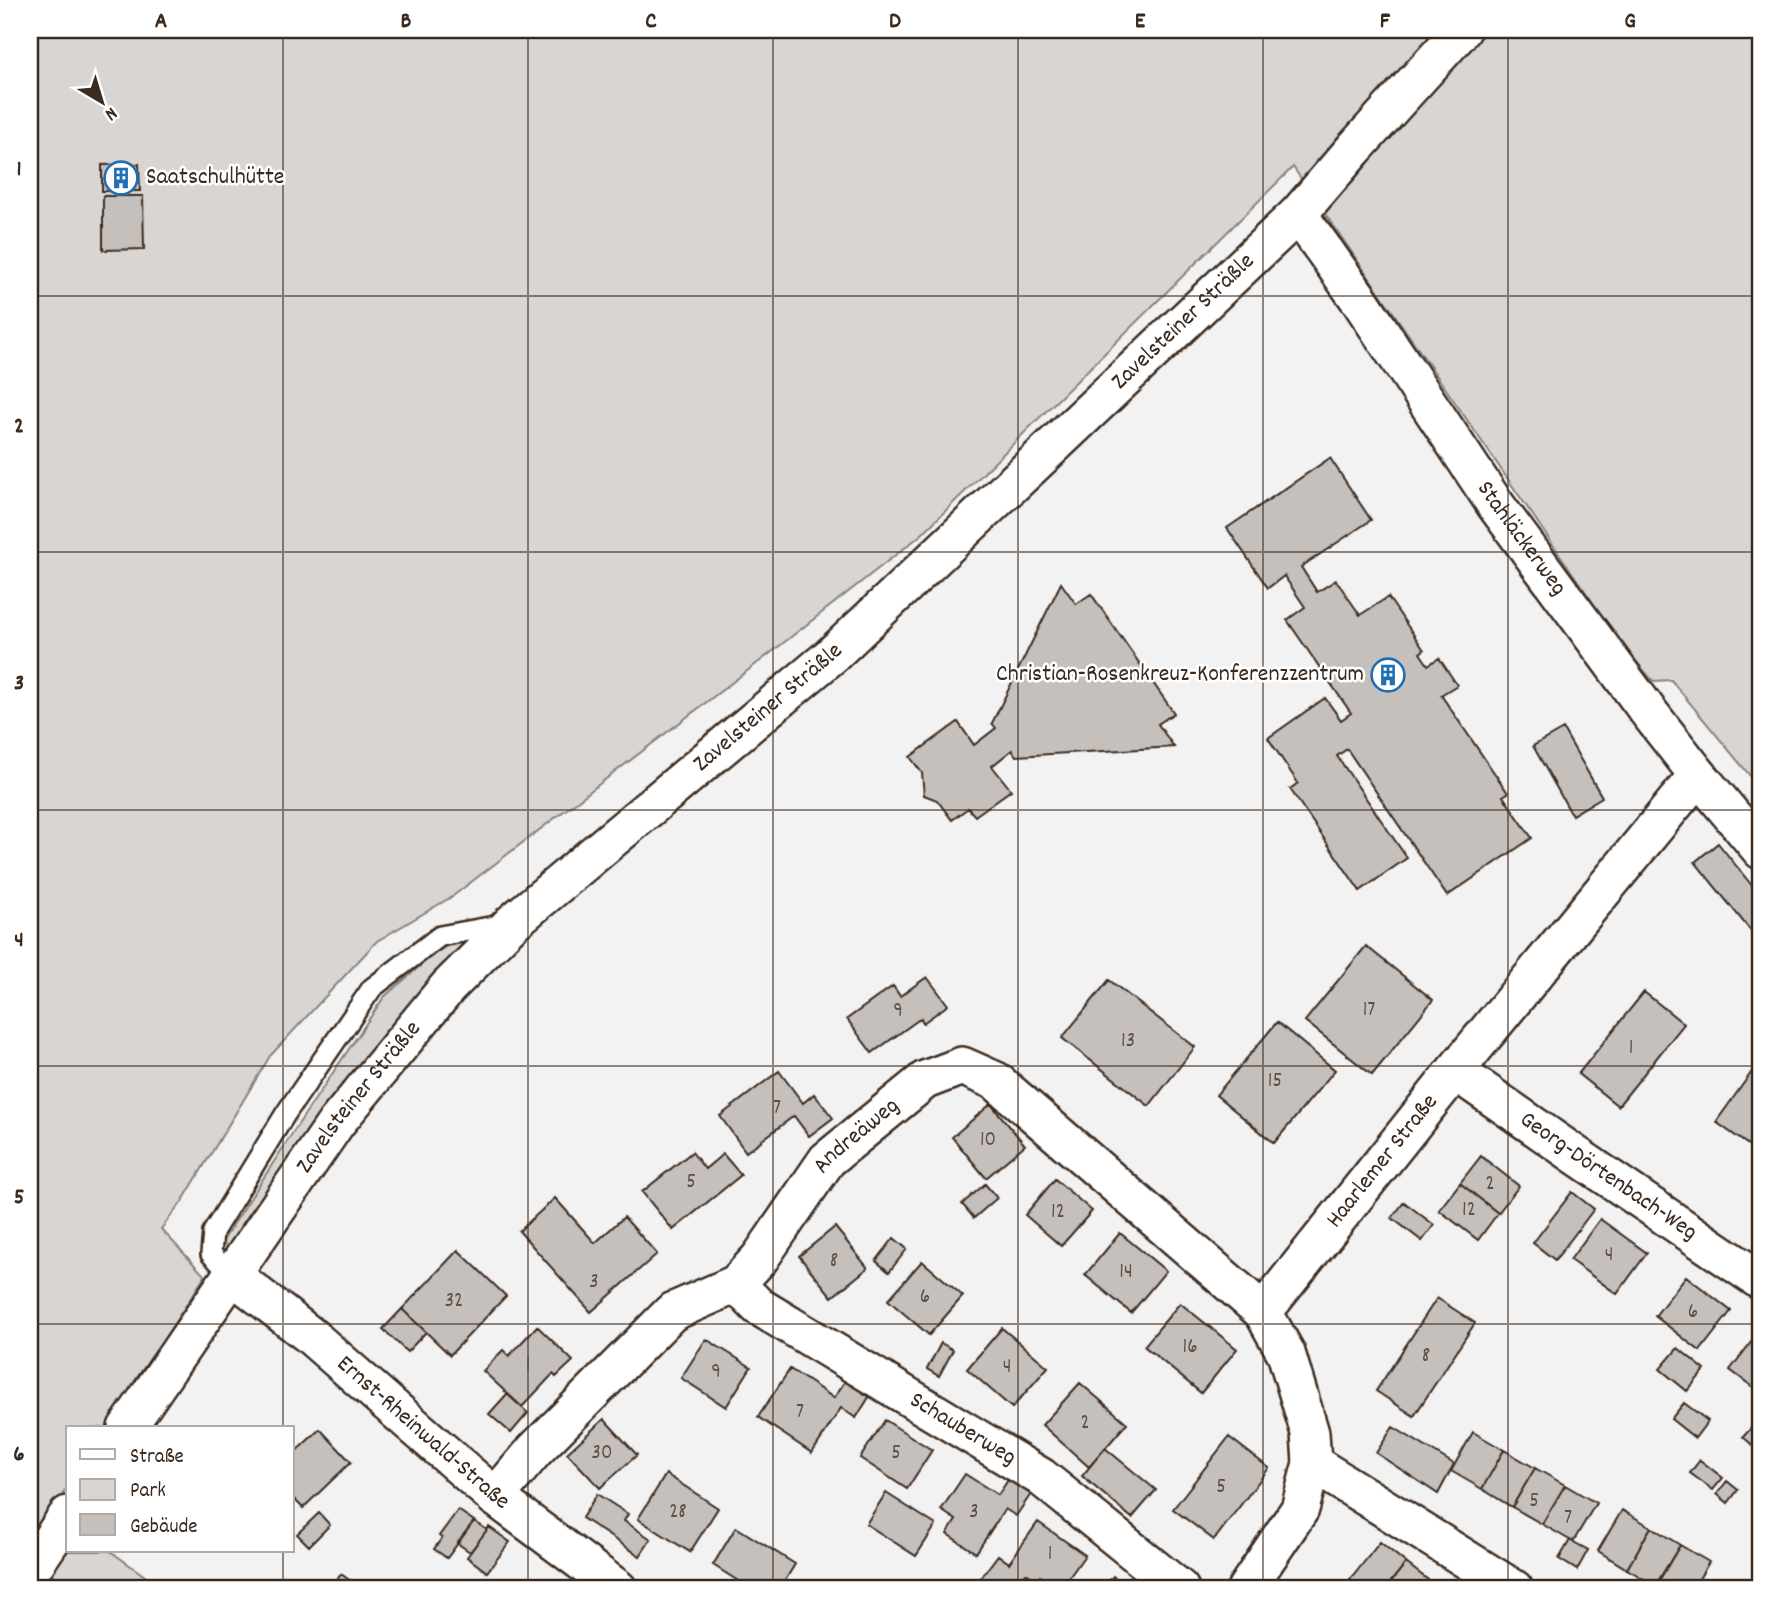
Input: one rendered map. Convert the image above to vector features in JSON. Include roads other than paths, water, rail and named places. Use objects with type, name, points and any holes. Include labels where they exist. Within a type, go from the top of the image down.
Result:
[{"type":"street","name":"Zavelsteiner Sträßle","points":[[128,1426],[335,1123],[448,987],[512,923],[831,656],[1298,214],[1462,30]]},
{"type":"street","name":"Stahläckerweg","points":[[1298,214],[1359,299],[1495,505],[1647,710],[1761,850]]},
{"type":"street","name":"Haarlemer Straße","points":[[1263,1312],[1455,1071],[1698,775]]},
{"type":"street","name":"Andreäweg","points":[[495,1497],[535,1450],[672,1312],[736,1284],[760,1258],[827,1160],[925,1080],[962,1066],[996,1081],[1263,1312]]},
{"type":"street","name":"Georg-Dörtenbach-Weg","points":[[1455,1071],[1761,1281]]},
{"type":"street","name":"Ernst-Rheinwald-Straße","points":[[232,1275],[312,1337],[495,1497],[618,1589]]},
{"type":"street","name":"Schauberweg","points":[[736,1284],[758,1306],[1041,1477],[1180,1589]]},
{"type":"street","points":[[1246,1589],[1300,1509],[1312,1463],[1310,1433],[1286,1353],[1263,1312]]},
{"type":"street","points":[[1312,1463],[1514,1589]]},
{"type":"street","points":[[30,1571],[66,1518]]},
{"type":"lane","points":[[232,1275],[211,1254],[213,1232],[286,1113],[372,988],[440,936],[512,923]]},
{"type":"place","name":"Saatschulhütte","points":[[121,178]]},
{"type":"place","name":"Christian-Rosenkreuz-Konferenzzentrum","points":[[1388,675]]}]
